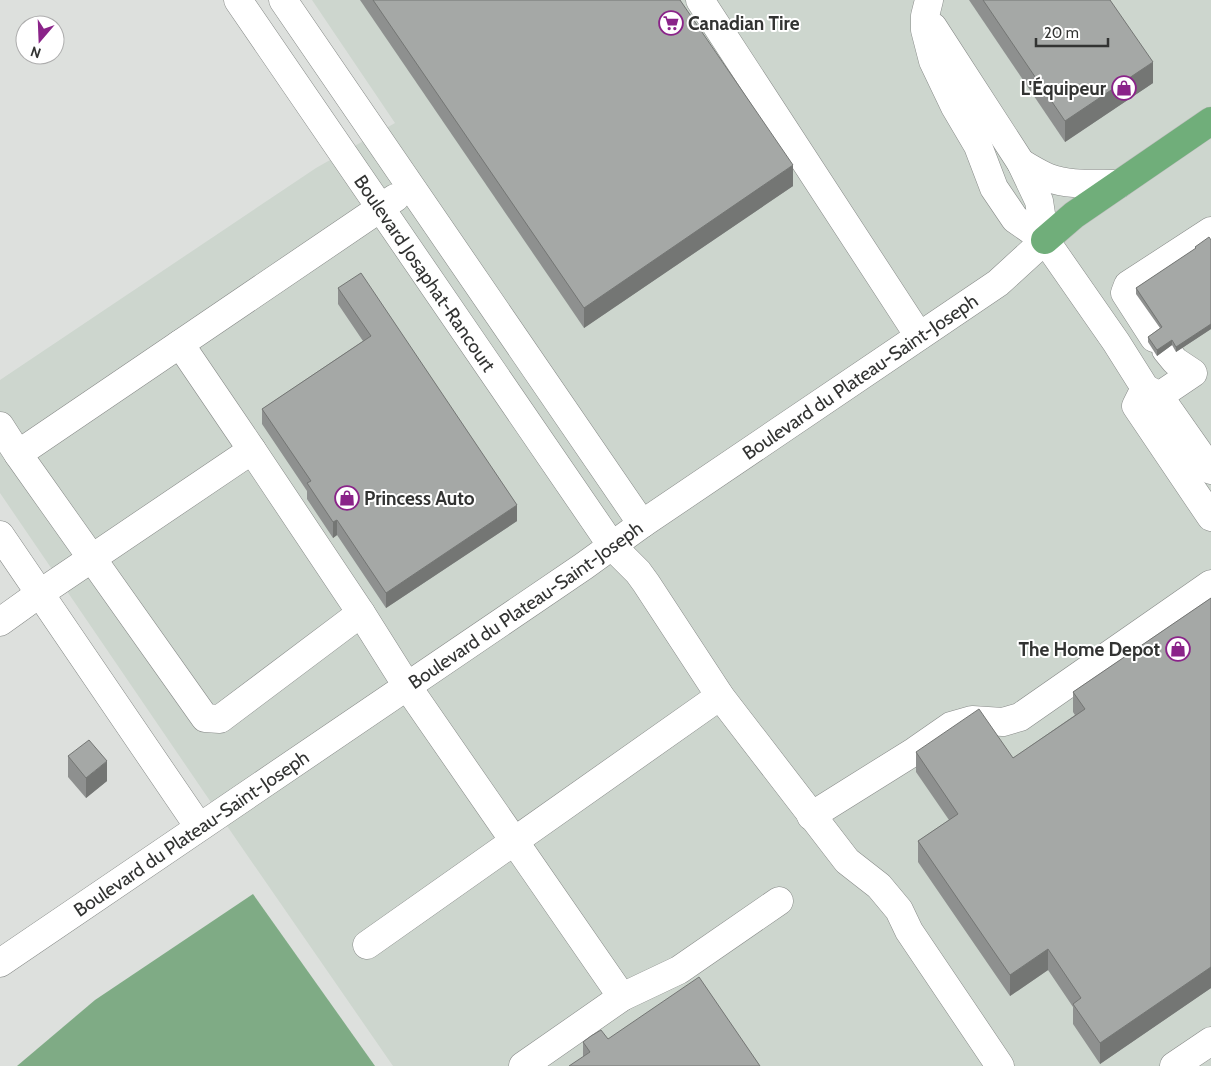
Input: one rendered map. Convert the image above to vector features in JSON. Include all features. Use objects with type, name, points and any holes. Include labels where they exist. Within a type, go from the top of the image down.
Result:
[{"type":"highway","points":[[1045,240],[1074,215],[1211,121]]},
{"type":"street","name":"Boulevard Josaphat-Rancourt","points":[[238,0],[612,546],[638,572],[720,696],[811,816],[847,861],[878,886],[899,910],[909,931],[1000,1066]]},
{"type":"street","name":"Boulevard Josaphat-Rancourt","points":[[283,0],[642,524]]},
{"type":"street","points":[[700,0],[919,336]]},
{"type":"street","points":[[928,5],[944,45],[1021,163],[1040,202],[1045,240]]},
{"type":"street","points":[[928,5],[925,30],[933,61],[952,102],[978,146],[994,188],[1015,219],[1045,240],[1152,392],[1211,470]]},
{"type":"street","points":[[1021,163],[1047,177],[1062,182],[1119,184]]},
{"type":"street","points":[[18,454],[410,187]]},
{"type":"street","points":[[1211,231],[1128,285],[1126,294],[1160,344],[1175,361],[1193,373],[1152,392],[1136,406],[1211,517]]},
{"type":"street","name":"Boulevard du Plateau-Saint-Joseph","points":[[0,963],[998,283],[1045,240]]},
{"type":"street","points":[[180,344],[361,613],[407,686],[622,997]]},
{"type":"street","points":[[0,426],[205,718],[220,719],[361,613]]},
{"type":"street","points":[[0,622],[252,450]]},
{"type":"street","points":[[638,572],[642,524]]},
{"type":"street","points":[[0,535],[199,827]]},
{"type":"street","points":[[811,816],[951,726],[972,720],[1003,722],[1020,717],[1211,584]]},
{"type":"street","points":[[367,945],[720,696]]},
{"type":"street","points":[[523,1066],[622,997],[679,970],[780,902]]},
{"type":"street","points":[[1174,1066],[1211,1041]]},
{"type":"shaded area","points":[[312,0],[1211,0],[1211,1066],[393,1066],[0,493],[0,380],[316,168],[395,123]]},
{"type":"green space","points":[[253,894],[375,1066],[17,1066],[95,1000]]},
{"type":"building","points":[[373,0],[680,0],[793,165],[584,308]]},
{"type":"building","points":[[983,0],[1110,0],[1153,62],[1065,121]]},
{"type":"building","points":[[1209,237],[1211,240],[1211,324],[1176,347],[1172,340],[1157,350],[1148,337],[1162,327],[1136,288],[1196,248]]},
{"type":"building","points":[[361,273],[517,505],[386,593],[337,520],[333,522],[307,483],[311,481],[262,409],[371,336],[338,288]]},
{"type":"building","points":[[1211,598],[1211,967],[1100,1043],[1073,1004],[1081,998],[1048,949],[1010,975],[918,841],[958,814],[916,752],[979,709],[1013,758],[1085,709],[1073,692]]},
{"type":"building","points":[[89,740],[107,761],[86,778],[68,756]]},
{"type":"building","points":[[699,977],[760,1066],[569,1066],[590,1052],[583,1042],[591,1036],[601,1030],[608,1039]]},
{"type":"place","name":"Canadian Tire","points":[[671,23]]},
{"type":"place","name":"L'Équipeur","points":[[1124,88]]},
{"type":"place","name":"Princess Auto","points":[[347,498]]},
{"type":"place","name":"The Home Depot","points":[[1178,649]]}]
